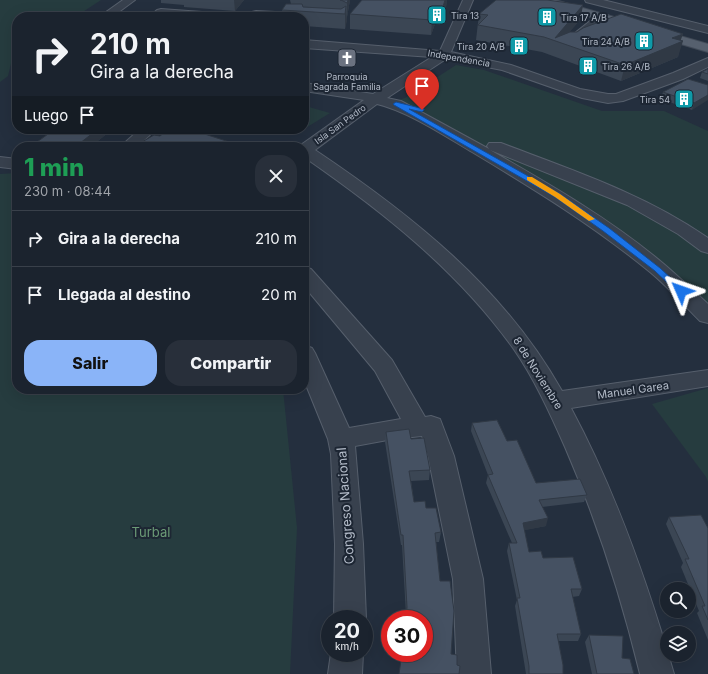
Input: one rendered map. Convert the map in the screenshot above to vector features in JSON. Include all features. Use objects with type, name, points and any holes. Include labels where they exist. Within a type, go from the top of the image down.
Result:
[{"type":"main road","points":[[543,0],[603,16],[708,48]]},
{"type":"main road","points":[[556,0],[708,44]]},
{"type":"street","points":[[112,12],[130,0]]},
{"type":"street","points":[[444,55],[468,0]]},
{"type":"street","points":[[590,0],[708,30]]},
{"type":"street","points":[[259,12],[263,5]]},
{"type":"street","points":[[570,43],[603,16]]},
{"type":"street","points":[[692,25],[708,17]]},
{"type":"street","points":[[309,18],[326,18]]},
{"type":"street","name":"Independencia","points":[[309,44],[415,51],[444,55],[501,66],[595,97],[609,99],[618,98],[678,76]]},
{"type":"street","name":"Isla San Pedro","points":[[309,147],[376,98],[410,78],[444,55]]},
{"type":"street","points":[[678,76],[708,62]]},
{"type":"street","points":[[678,76],[696,83]]},
{"type":"street","points":[[309,88],[376,98],[433,115],[483,141],[642,206],[668,219],[708,247]]},
{"type":"street","points":[[396,104],[558,196],[606,229],[658,269],[708,316]]},
{"type":"street","points":[[134,142],[143,134]]},
{"type":"street","name":"8 de Noviembre","points":[[309,155],[391,212],[437,250],[480,293],[521,343],[557,401],[600,496],[633,586],[657,674]]},
{"type":"street","points":[[0,162],[12,163]]},
{"type":"street","points":[[309,279],[384,366],[417,426]]},
{"type":"street","name":"Congreso Nacional","points":[[309,365],[341,439],[344,454],[349,544],[350,610]]},
{"type":"street","name":"Manuel Garea","points":[[557,401],[708,378]]},
{"type":"street","points":[[341,439],[417,426],[431,426],[442,456],[468,579],[474,674]]},
{"type":"street","points":[[345,674],[346,662]]},
{"type":"green space","points":[[0,0],[101,0],[83,12],[12,12],[12,59],[8,76],[0,82]]},
{"type":"green space","points":[[456,65],[484,70],[602,111],[664,111],[708,131],[708,316],[560,195],[389,103],[405,98]]},
{"type":"green space","points":[[309,107],[330,113],[309,126]]},
{"type":"green space","name":"Turbal","points":[[12,173],[12,394],[284,394],[297,528],[290,674],[0,674],[0,174]]},
{"type":"green space","points":[[708,388],[708,482],[706,477],[652,404]]},
{"type":"building","points":[[341,0],[348,0],[347,3]]},
{"type":"building","points":[[362,0],[445,0],[442,10],[437,10],[432,20],[350,14]]},
{"type":"building","points":[[496,0],[547,0],[583,5],[555,38],[570,32],[577,32],[583,28],[621,14],[683,34],[672,38],[683,41],[625,65],[544,37],[478,25],[488,15],[479,14]]},
{"type":"building","points":[[286,4],[302,4],[303,7],[341,9],[346,6],[345,14],[282,10]]},
{"type":"building","points":[[708,69],[708,74],[702,72]]},
{"type":"building","points":[[688,79],[708,85],[708,95],[694,103],[663,92]]},
{"type":"building","points":[[48,134],[92,134],[81,142],[37,142]]},
{"type":"building","points":[[163,134],[205,134],[229,142],[142,142],[154,135],[160,136]]},
{"type":"building","points":[[497,420],[507,441],[517,440],[536,483],[580,479],[587,495],[539,500],[548,518],[523,523],[529,552],[541,551],[543,558],[573,557],[582,589],[571,589],[581,634],[557,634],[563,665],[563,674],[529,674],[529,666],[517,598],[520,598],[509,543],[517,543],[488,475],[493,474],[472,423]]},
{"type":"building","points":[[409,429],[411,439],[424,438],[430,470],[409,471],[414,502],[425,501],[426,508],[436,508],[441,532],[435,533],[440,581],[450,581],[454,611],[451,654],[457,655],[457,665],[460,666],[459,674],[399,674],[401,662],[433,662],[433,610],[407,610],[403,535],[401,535],[386,432]]},
{"type":"building","points":[[701,515],[708,528],[708,620],[702,606],[705,606],[696,582],[685,559],[689,559],[669,517]]},
{"type":"building","points":[[589,635],[623,636],[622,658],[630,659],[634,674],[597,674]]},
{"type":"slow traffic","points":[[529,179],[558,196],[591,219]]},
{"type":"place","name":"Tira 13","points":[[437,15]]},
{"type":"place","name":"Tira 17 A/B","points":[[547,17]]},
{"type":"place","name":"Tira 24 A/B","points":[[644,41]]},
{"type":"place","name":"Tira 20 A/B","points":[[519,46]]},
{"type":"place","name":"Parroquia Sagrada Familia","points":[[347,58]]},
{"type":"place","name":"Tira 26 A/B","points":[[588,66]]},
{"type":"place","name":"Tira 54","points":[[684,99]]},
{"type":"route","points":[[422,110],[396,104],[466,142],[558,196],[606,229],[658,269],[681,291]]}]
